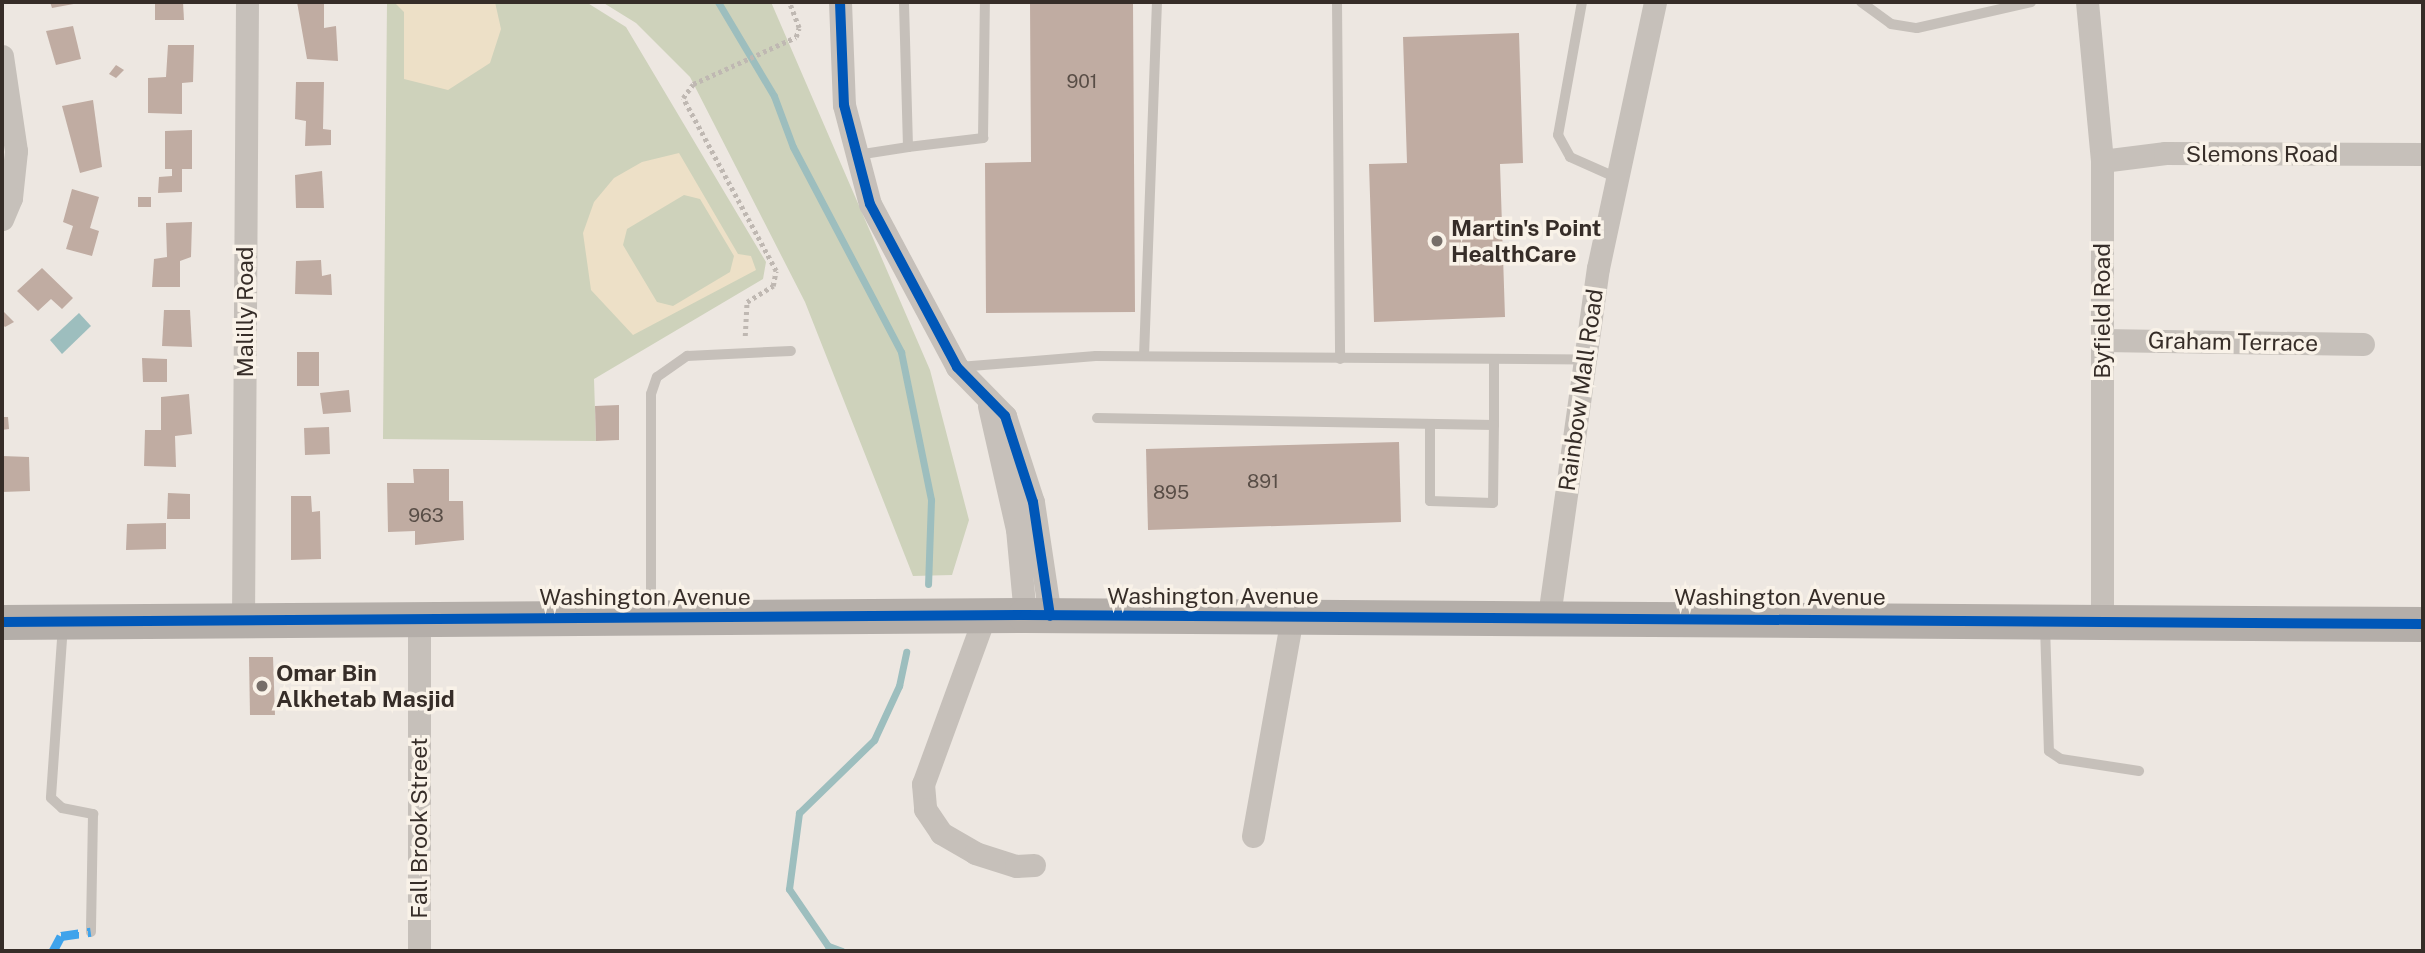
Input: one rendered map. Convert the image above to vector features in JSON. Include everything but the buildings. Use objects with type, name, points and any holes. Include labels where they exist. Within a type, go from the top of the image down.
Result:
[{"type":"main road","name":"Washington Avenue","points":[[2,622],[1037,615],[1293,618],[1549,616],[2423,624]]},
{"type":"street","name":"Malilly Road","points":[[243,621],[247,2]]},
{"type":"street","points":[[840,2],[844,105],[854,156],[893,254],[957,367],[989,406],[1005,416],[1027,475],[1037,615]]},
{"type":"street","name":"Rainbow Mall Road","points":[[1549,616],[1585,359],[1615,177],[1655,2]]},
{"type":"street","name":"Byfield Road","points":[[2087,2],[2102,161],[2102,621]]},
{"type":"street","points":[[2,56],[16,151],[11,198],[2,219]]},
{"type":"street","name":"Slemons Road","points":[[2102,161],[2165,153],[2423,155]]},
{"type":"street","name":"Graham Terrace","points":[[2103,341],[2363,344]]},
{"type":"street","points":[[985,615],[923,784],[925,809],[941,833],[975,853],[1016,866],[1034,864]]},
{"type":"street","points":[[1253,836],[1293,618]]},
{"type":"street","name":"Fall Brook Street","points":[[419,620],[419,951]]},
{"type":"lane","points":[[904,2],[908,147]]},
{"type":"lane","points":[[854,156],[983,138],[985,2]]},
{"type":"lane","points":[[1144,356],[1157,2]]},
{"type":"lane","points":[[1337,2],[1340,359]]},
{"type":"lane","points":[[1582,2],[1559,135],[1570,157],[1615,177]]},
{"type":"lane","points":[[1861,2],[1891,24],[1917,27],[2031,2]]},
{"type":"lane","points":[[651,618],[651,394],[657,377],[687,356],[791,351]]},
{"type":"lane","points":[[957,367],[1144,356],[1585,359]]},
{"type":"lane","points":[[1430,424],[1430,501],[1493,503],[1494,359]]},
{"type":"lane","points":[[1097,418],[1494,425]]},
{"type":"lane","points":[[2045,620],[2049,751],[2061,759],[2139,771]]},
{"type":"lane","points":[[63,623],[51,798],[62,808],[93,814],[91,932]]},
{"type":"path","points":[[745,336],[747,302],[773,286],[776,271],[683,106],[693,85],[792,40],[799,28],[789,2]]},
{"type":"green space","points":[[387,2],[586,2],[626,27],[766,262],[763,279],[594,379],[596,441],[383,439]]},
{"type":"green space","points":[[602,2],[771,2],[930,370],[969,520],[952,575],[913,576],[805,302],[690,77],[636,23]]},
{"type":"sand","points":[[394,2],[495,2],[501,29],[490,63],[448,90],[404,79],[404,12]]},
{"type":"sand","points":[[679,153],[738,254],[751,256],[756,270],[633,335],[591,290],[583,233],[594,202],[614,178],[642,162]],"holes":[[[684,195],[700,199],[734,256],[730,272],[673,306],[657,302],[623,245],[627,229]]]},
{"type":"water","points":[[79,313],[91,326],[62,354],[50,340]]},
{"type":"waterway","points":[[718,2],[774,96],[793,147],[901,352],[931,500],[928,584]]},
{"type":"waterway","points":[[842,951],[828,946],[789,889],[799,813],[874,740],[899,686],[906,652]]},
{"type":"marked path","points":[[53,951],[61,936],[91,932]]},
{"type":"cycle path","points":[[840,2],[844,105],[870,204],[957,367],[1005,416],[1033,502],[1050,616]]},
{"type":"cycle path","points":[[2,622],[1025,615],[2423,624]]},
{"type":"place","name":"Martin's Point HealthCare","points":[[1437,241]]},
{"type":"place","name":"Omar Bin Alkhetab Masjid","points":[[262,686]]}]
